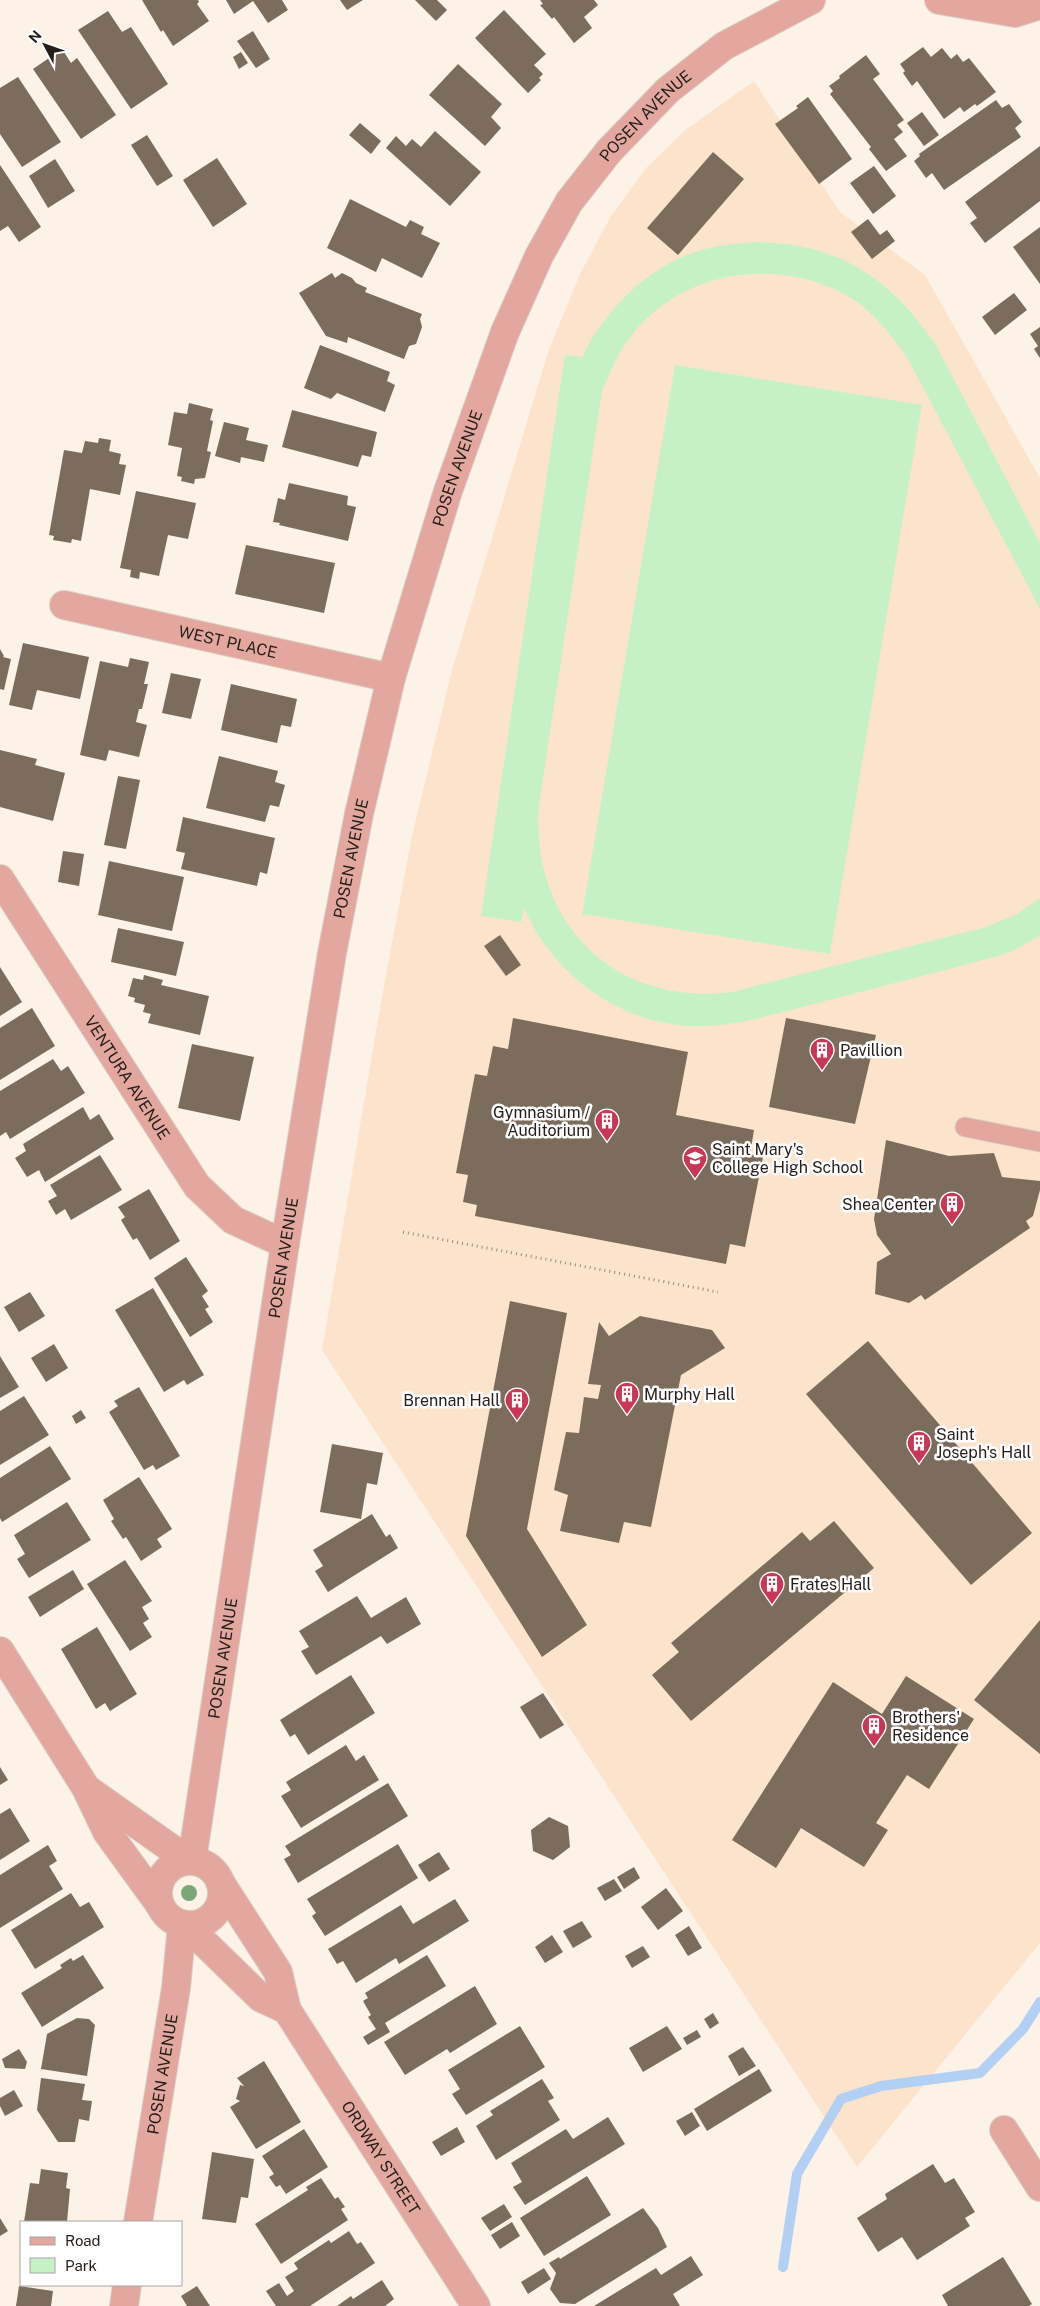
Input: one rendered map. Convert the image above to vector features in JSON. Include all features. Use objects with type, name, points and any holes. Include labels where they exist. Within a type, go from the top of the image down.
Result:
[{"type":"street","name":"POSEN AVENUE","points":[[190,1860],[284,1244],[332,953],[359,814],[391,678],[448,491],[505,332],[539,256],[569,202],[609,151],[668,90],[724,46],[811,0]]},
{"type":"street","points":[[939,0],[1016,13],[1040,5]]},
{"type":"street","name":"WEST PLACE","points":[[64,605],[391,678]]},
{"type":"street","name":"VENTURA AVENUE","points":[[0,879],[197,1186],[233,1220],[284,1244]]},
{"type":"street","points":[[0,1651],[86,1788],[107,1832],[165,1914],[184,1925],[261,1998],[287,2010]]},
{"type":"street","points":[[86,1788],[190,1860],[210,1868],[220,1882],[222,1898],[214,1914],[202,1923],[184,1925]]},
{"type":"street","points":[[160,1905],[158,1895],[160,1882],[165,1873],[180,1862],[190,1860]]},
{"type":"street","name":"ORDWAY STREET","points":[[220,1882],[278,1972],[287,2010],[476,2306]]},
{"type":"street","name":"POSEN AVENUE","points":[[138,2221],[176,1988],[184,1925]]},
{"type":"street","points":[[1004,2130],[1040,2187]]},
{"type":"street","points":[[124,2306],[127,2286]]},
{"type":"lane","points":[[965,1127],[1040,1142]]},
{"type":"path","points":[[402,1232],[718,1292]]},
{"type":"shaded area","name":"Saint Mary's College High School","points":[[754,81],[840,212],[925,275],[1040,478],[1040,1943],[857,2167],[322,1350],[380,1008],[411,840],[452,670],[548,352],[580,274],[611,216],[647,167],[684,131]]},
{"type":"green space","points":[[751,242],[809,248],[835,256],[858,267],[879,282],[899,299],[918,320],[936,345],[1040,543],[1040,609],[909,361],[889,333],[865,308],[846,295],[819,283],[790,276],[761,274],[732,276],[703,284],[677,296],[653,313],[632,335],[618,355],[602,392],[539,805],[540,847],[549,886],[565,920],[588,948],[617,970],[651,986],[689,993],[732,992],[986,927],[1017,914],[1040,898],[1040,936],[1013,951],[995,957],[760,1018],[724,1025],[687,1026],[661,1022],[636,1015],[612,1004],[589,989],[569,973],[551,953],[536,932],[524,908],[521,922],[481,916],[565,355],[582,357],[604,321],[617,305],[649,276],[666,265],[705,249]]},
{"type":"green space","points":[[675,365],[922,405],[830,954],[582,914]]},
{"type":"building","points":[[142,0],[198,0],[197,4],[209,21],[173,46],[163,30],[161,32]]},
{"type":"building","points":[[226,0],[282,0],[288,10],[268,23],[253,1],[234,14]]},
{"type":"building","points":[[340,0],[363,0],[347,10]]},
{"type":"building","points":[[415,0],[437,0],[447,10],[436,21]]},
{"type":"building","points":[[540,0],[594,0],[598,5],[584,17],[592,28],[574,43],[554,17],[552,19],[540,5],[543,4]]},
{"type":"building","points":[[504,10],[546,54],[534,65],[543,74],[539,78],[541,80],[528,93],[475,38]]},
{"type":"building","points":[[108,11],[122,32],[131,27],[168,84],[131,109],[78,30]]},
{"type":"building","points":[[253,31],[270,59],[256,68],[237,41]]},
{"type":"building","points":[[923,47],[931,57],[942,48],[951,59],[957,54],[963,62],[969,58],[996,92],[977,106],[975,104],[964,112],[960,107],[944,119],[917,81],[912,86],[903,73],[905,71],[900,64]]},
{"type":"building","points":[[62,49],[71,63],[77,58],[116,115],[81,139],[33,69]]},
{"type":"building","points":[[241,52],[248,63],[239,69],[233,57]]},
{"type":"building","points":[[866,55],[880,74],[873,79],[904,120],[897,125],[903,132],[894,139],[907,156],[886,171],[869,149],[871,147],[830,94],[833,91],[829,86]]},
{"type":"building","points":[[458,64],[502,104],[491,117],[501,128],[485,146],[429,95]]},
{"type":"building","points":[[18,77],[61,142],[22,167],[0,134],[0,88]]},
{"type":"building","points":[[808,97],[852,159],[819,184],[775,124],[798,108],[796,106]]},
{"type":"building","points":[[996,100],[1002,108],[1009,104],[1022,122],[1015,128],[1021,137],[944,190],[932,173],[926,178],[914,161],[920,156],[919,154]]},
{"type":"building","points":[[922,112],[939,135],[924,146],[907,123]]},
{"type":"building","points":[[360,123],[381,141],[371,154],[349,135]]},
{"type":"building","points":[[435,131],[481,172],[450,206],[386,148],[396,136],[406,146],[412,139],[421,147]]},
{"type":"building","points":[[147,135],[173,176],[157,186],[131,145]]},
{"type":"building","points":[[1040,146],[1040,201],[985,243],[970,223],[977,218],[965,202]]},
{"type":"building","points":[[713,152],[744,179],[678,255],[647,228]]},
{"type":"building","points":[[217,158],[247,204],[213,227],[183,180]]},
{"type":"building","points":[[55,159],[75,191],[48,208],[29,176]]},
{"type":"building","points":[[0,165],[41,227],[19,242],[8,226],[0,231]]},
{"type":"building","points":[[874,166],[896,196],[873,214],[850,183]]},
{"type":"building","points":[[350,199],[406,227],[410,220],[424,227],[421,234],[440,243],[422,278],[382,258],[376,272],[327,248]]},
{"type":"building","points":[[868,219],[880,235],[887,230],[895,241],[872,259],[851,232]]},
{"type":"building","points":[[1040,227],[1040,284],[1013,247]]},
{"type":"building","points":[[332,273],[335,278],[342,273],[367,288],[365,292],[422,314],[420,319],[422,327],[416,344],[409,346],[404,359],[348,337],[347,343],[326,336],[299,293]]},
{"type":"building","points":[[1014,293],[1027,310],[995,335],[982,317]]},
{"type":"building","points":[[1040,327],[1040,358],[1034,349],[1038,346],[1030,334]]},
{"type":"building","points":[[320,345],[390,372],[387,381],[395,385],[385,412],[337,393],[331,399],[304,388]]},
{"type":"building","points":[[189,403],[213,409],[210,420],[213,421],[207,451],[211,452],[205,478],[195,479],[194,484],[181,481],[182,477],[177,476],[182,448],[168,445],[174,412],[187,414]]},
{"type":"building","points":[[292,410],[377,432],[371,457],[362,455],[358,467],[282,447]]},
{"type":"building","points":[[224,422],[249,428],[246,440],[268,445],[264,462],[241,457],[240,463],[215,456]]},
{"type":"building","points":[[99,438],[111,440],[109,451],[121,454],[119,464],[126,465],[120,495],[90,489],[81,541],[72,539],[71,543],[53,540],[54,536],[49,535],[64,450],[82,453],[85,441],[98,443]]},
{"type":"building","points":[[289,483],[348,496],[347,505],[356,507],[348,541],[273,522],[278,498],[285,500]]},
{"type":"building","points":[[136,491],[196,503],[188,539],[168,535],[159,576],[140,572],[139,579],[130,577],[131,570],[120,568]]},
{"type":"building","points":[[246,545],[335,563],[324,613],[235,594]]},
{"type":"building","points":[[23,643],[89,657],[80,699],[37,690],[32,710],[9,705]]},
{"type":"building","points":[[0,649],[3,657],[11,659],[4,690],[0,689]]},
{"type":"building","points":[[130,658],[149,662],[144,684],[148,684],[142,709],[139,709],[136,722],[147,725],[139,757],[109,750],[106,761],[80,755],[100,661],[128,667]]},
{"type":"building","points":[[171,673],[201,679],[191,719],[162,713]]},
{"type":"building","points":[[231,684],[297,699],[291,727],[281,725],[277,743],[221,730]]},
{"type":"building","points":[[0,750],[37,759],[35,765],[65,773],[53,821],[0,807]]},
{"type":"building","points":[[219,756],[278,771],[275,782],[285,785],[279,807],[270,805],[265,822],[206,808]]},
{"type":"building","points":[[118,776],[140,780],[126,849],[104,845]]},
{"type":"building","points":[[183,817],[275,838],[267,874],[260,872],[257,886],[181,869],[185,853],[176,851]]},
{"type":"building","points":[[63,851],[84,854],[79,886],[58,882]]},
{"type":"building","points":[[109,861],[184,877],[172,931],[98,915]]},
{"type":"building","points":[[118,928],[184,942],[176,976],[111,962]]},
{"type":"building","points":[[500,935],[521,965],[506,976],[484,946]]},
{"type":"building","points":[[0,967],[22,1002],[0,1016]]},
{"type":"building","points":[[144,975],[163,980],[161,985],[209,996],[200,1035],[148,1023],[151,1014],[143,1012],[145,1005],[134,1002],[135,998],[128,996],[133,978],[143,980]]},
{"type":"building","points":[[32,1008],[55,1046],[0,1080],[0,1028]]},
{"type":"building","name":"Gymnasium / Auditorium","points":[[513,1018],[688,1052],[676,1115],[754,1130],[750,1154],[763,1157],[745,1247],[730,1244],[726,1264],[475,1216],[477,1205],[463,1202],[468,1175],[456,1173],[475,1074],[487,1076],[493,1046],[508,1049]]},
{"type":"building","name":"Pavillion","points":[[786,1018],[876,1035],[855,1124],[769,1107]]},
{"type":"building","points":[[192,1044],[254,1057],[240,1121],[178,1108]]},
{"type":"building","points":[[53,1059],[61,1071],[68,1066],[85,1093],[10,1139],[6,1132],[0,1136],[0,1091]]},
{"type":"building","points":[[83,1107],[90,1120],[99,1114],[114,1139],[45,1182],[39,1170],[27,1177],[15,1158],[26,1151],[23,1144]]},
{"type":"building","name":"Shea Center","points":[[886,1140],[949,1156],[994,1153],[1002,1177],[1040,1181],[1040,1190],[1033,1216],[1026,1221],[1030,1228],[925,1300],[921,1295],[909,1303],[875,1294],[877,1262],[891,1254],[877,1235],[874,1219]]},
{"type":"building","points":[[100,1155],[122,1190],[71,1220],[65,1209],[56,1215],[48,1201],[57,1196],[50,1185]]},
{"type":"building","points":[[149,1189],[180,1241],[150,1260],[137,1238],[133,1240],[121,1220],[125,1217],[118,1207]]},
{"type":"building","points":[[186,1257],[208,1291],[202,1296],[209,1307],[205,1309],[213,1322],[190,1337],[154,1278]]},
{"type":"building","points":[[153,1288],[204,1375],[187,1385],[184,1380],[164,1392],[115,1310]]},
{"type":"building","points":[[30,1292],[45,1316],[19,1332],[4,1307]]},
{"type":"building","name":"Brennan Hall","points":[[510,1301],[567,1313],[527,1529],[587,1625],[542,1657],[466,1536]]},
{"type":"building","name":"Murphy Hall","points":[[640,1316],[712,1330],[725,1348],[681,1375],[651,1527],[624,1522],[619,1543],[560,1531],[568,1495],[554,1490],[566,1432],[579,1433],[584,1397],[598,1399],[601,1385],[588,1384],[599,1322],[609,1336]]},
{"type":"building","name":"Saint Joseph's Hall","points":[[868,1341],[1032,1533],[971,1585],[806,1394]]},
{"type":"building","points":[[54,1344],[68,1368],[46,1382],[31,1358]]},
{"type":"building","points":[[0,1356],[19,1387],[0,1398]]},
{"type":"building","points":[[139,1387],[180,1456],[156,1470],[153,1465],[144,1470],[109,1412],[118,1406],[114,1401]]},
{"type":"building","points":[[24,1396],[49,1435],[0,1465],[0,1411]]},
{"type":"building","points":[[81,1410],[86,1418],[76,1424],[72,1416]]},
{"type":"building","points":[[332,1444],[383,1453],[377,1485],[367,1483],[361,1519],[320,1512]]},
{"type":"building","points":[[50,1446],[71,1479],[2,1522],[0,1518],[0,1478]]},
{"type":"building","points":[[139,1477],[172,1529],[157,1539],[162,1547],[141,1561],[126,1537],[123,1539],[111,1521],[114,1519],[103,1500]]},
{"type":"building","points":[[67,1502],[91,1540],[29,1578],[17,1559],[25,1554],[14,1535]]},
{"type":"building","points":[[372,1514],[386,1537],[390,1534],[398,1548],[328,1592],[315,1571],[323,1566],[313,1550]]},
{"type":"building","name":"Frates Hall","points":[[834,1521],[874,1568],[691,1721],[652,1675],[679,1652],[671,1643],[802,1532],[810,1541]]},
{"type":"building","points":[[125,1560],[152,1601],[142,1607],[149,1619],[143,1623],[152,1637],[130,1651],[87,1584]]},
{"type":"building","points":[[73,1570],[84,1589],[40,1617],[28,1597]]},
{"type":"building","points":[[357,1596],[371,1618],[406,1597],[421,1624],[387,1644],[381,1636],[316,1675],[301,1651],[309,1647],[299,1631]]},
{"type":"building","points":[[1040,1620],[1040,1754],[974,1700]]},
{"type":"building","points":[[97,1627],[137,1694],[110,1711],[105,1703],[96,1709],[61,1649]]},
{"type":"building","points":[[351,1675],[375,1713],[308,1755],[295,1734],[290,1737],[280,1720]]},
{"type":"building","name":"Brothers' Residence","points":[[906,1676],[974,1719],[929,1789],[907,1775],[876,1823],[888,1830],[864,1867],[801,1828],[776,1868],[732,1840],[833,1682],[882,1714]]},
{"type":"building","points":[[543,1693],[564,1725],[540,1739],[520,1707]]},
{"type":"building","points":[[346,1745],[356,1761],[364,1755],[379,1780],[301,1828],[281,1796],[291,1790],[286,1782]]},
{"type":"building","points":[[0,1767],[8,1780],[0,1785]]},
{"type":"building","points":[[388,1783],[408,1816],[298,1883],[284,1859],[291,1855],[285,1846]]},
{"type":"building","points":[[10,1808],[30,1841],[0,1860],[0,1814]]},
{"type":"building","points":[[549,1817],[568,1826],[570,1847],[553,1860],[533,1851],[531,1830]]},
{"type":"building","points":[[398,1844],[418,1878],[325,1936],[312,1916],[316,1913],[307,1899]]},
{"type":"building","points":[[48,1845],[57,1861],[49,1866],[63,1889],[0,1928],[0,1875]]},
{"type":"building","points":[[439,1852],[450,1869],[429,1882],[418,1865]]},
{"type":"building","points":[[634,1867],[640,1878],[624,1889],[617,1877]]},
{"type":"building","points":[[614,1879],[622,1891],[605,1901],[597,1888]]},
{"type":"building","points":[[666,1888],[683,1911],[658,1930],[641,1907]]},
{"type":"building","points":[[71,1893],[80,1907],[89,1902],[104,1927],[35,1969],[11,1930]]},
{"type":"building","points":[[455,1899],[469,1921],[399,1964],[396,1958],[356,1983],[343,1961],[337,1964],[328,1949],[401,1905],[413,1924]]},
{"type":"building","points":[[582,1921],[592,1937],[573,1948],[563,1931]]},
{"type":"building","points":[[689,1926],[702,1948],[688,1956],[675,1935]]},
{"type":"building","points":[[552,1935],[563,1952],[545,1963],[535,1947]]},
{"type":"building","points":[[643,1946],[650,1957],[632,1968],[625,1956]]},
{"type":"building","points":[[83,1955],[104,1988],[42,2027],[21,1993],[62,1968],[60,1965],[71,1958],[73,1961]]},
{"type":"building","points":[[427,1955],[446,1986],[385,2023],[390,2032],[368,2045],[363,2037],[376,2029],[368,2017],[371,2015],[363,2001],[368,1998],[365,1993]]},
{"type":"building","points":[[475,1986],[497,2024],[450,2053],[447,2049],[405,2075],[384,2042]]},
{"type":"building","points":[[713,2013],[719,2023],[710,2029],[704,2019]]},
{"type":"building","points":[[77,2018],[89,2019],[95,2025],[87,2076],[41,2069],[47,2034]]},
{"type":"building","points":[[520,2026],[545,2067],[466,2115],[452,2094],[460,2089],[448,2070]]},
{"type":"building","points":[[667,2026],[682,2049],[643,2072],[629,2048]]},
{"type":"building","points":[[697,2030],[701,2037],[687,2045],[683,2038]]},
{"type":"building","points":[[743,2047],[756,2066],[739,2076],[728,2056]]},
{"type":"building","points":[[19,2049],[27,2062],[25,2069],[5,2068],[2,2059]]},
{"type":"building","points":[[264,2061],[301,2122],[256,2149],[230,2107],[240,2101],[236,2099],[240,2085],[244,2086],[237,2078]]},
{"type":"building","points":[[759,2069],[772,2091],[707,2131],[694,2109]]},
{"type":"building","points":[[41,2078],[85,2084],[82,2100],[92,2101],[89,2121],[79,2119],[75,2142],[58,2142],[37,2110]]},
{"type":"building","points":[[542,2079],[554,2098],[548,2101],[560,2120],[496,2160],[476,2126],[493,2115],[490,2111]]},
{"type":"building","points":[[14,2090],[23,2106],[5,2116],[0,2106],[0,2098]]},
{"type":"building","points":[[692,2112],[700,2126],[685,2136],[676,2121]]},
{"type":"building","points":[[608,2117],[625,2144],[525,2205],[513,2187],[522,2182],[511,2163],[566,2129],[573,2139]]},
{"type":"building","points":[[457,2127],[465,2142],[441,2156],[432,2142]]},
{"type":"building","points":[[304,2129],[328,2167],[286,2194],[280,2185],[276,2187],[269,2177],[274,2174],[262,2156]]},
{"type":"building","points":[[212,2152],[254,2159],[248,2198],[241,2197],[236,2223],[202,2219]]},
{"type":"building","points":[[933,2164],[945,2183],[954,2178],[975,2212],[965,2218],[970,2226],[917,2260],[902,2237],[878,2252],[857,2218],[887,2199],[885,2194]]},
{"type":"building","points":[[41,2169],[68,2173],[66,2188],[70,2189],[67,2221],[24,2221],[30,2183],[39,2184]]},
{"type":"building","points":[[587,2176],[611,2215],[544,2256],[520,2218]]},
{"type":"building","points":[[321,2178],[335,2199],[338,2197],[345,2207],[341,2209],[348,2220],[281,2264],[255,2224],[308,2190],[306,2187]]},
{"type":"building","points":[[504,2204],[512,2217],[490,2231],[481,2218]]},
{"type":"building","points":[[643,2208],[658,2228],[667,2247],[575,2304],[560,2303],[550,2289],[556,2273],[549,2263],[559,2257],[560,2259]]},
{"type":"building","points":[[0,2218],[8,2231],[0,2236]]},
{"type":"building","points":[[512,2222],[520,2236],[500,2249],[491,2235]]},
{"type":"building","points":[[349,2231],[357,2244],[361,2242],[375,2263],[310,2306],[276,2306],[266,2291],[279,2283],[287,2296],[294,2291],[285,2277],[298,2269],[294,2263],[329,2240],[331,2243]]},
{"type":"building","points":[[691,2256],[703,2275],[673,2294],[680,2306],[594,2306],[656,2268],[661,2275]]},
{"type":"building","points":[[1003,2257],[1032,2304],[1029,2306],[948,2306],[942,2295]]},
{"type":"building","points":[[544,2268],[551,2279],[528,2294],[521,2282]]},
{"type":"building","points":[[382,2280],[394,2299],[385,2306],[337,2306],[351,2296],[353,2299]]},
{"type":"building","points":[[19,2286],[53,2291],[51,2306],[16,2306]]},
{"type":"building","points":[[197,2286],[210,2306],[187,2306],[181,2296]]},
{"type":"waterway","points":[[783,2267],[797,2174],[841,2099],[881,2086],[980,2073],[1023,2029],[1040,2002]]},
{"type":"place","name":"Pavillion","points":[[822,1071]]},
{"type":"place","name":"Gymnasium / Auditorium","points":[[607,1142]]},
{"type":"place","name":"Saint Mary's College High School","points":[[695,1179]]},
{"type":"place","name":"Shea Center","points":[[952,1225]]},
{"type":"place","name":"Murphy Hall","points":[[627,1415]]},
{"type":"place","name":"Brennan Hall","points":[[517,1421]]},
{"type":"place","name":"Saint Joseph's Hall","points":[[919,1464]]},
{"type":"place","name":"Frates Hall","points":[[772,1605]]},
{"type":"place","name":"Brothers' Residence","points":[[874,1747]]}]
